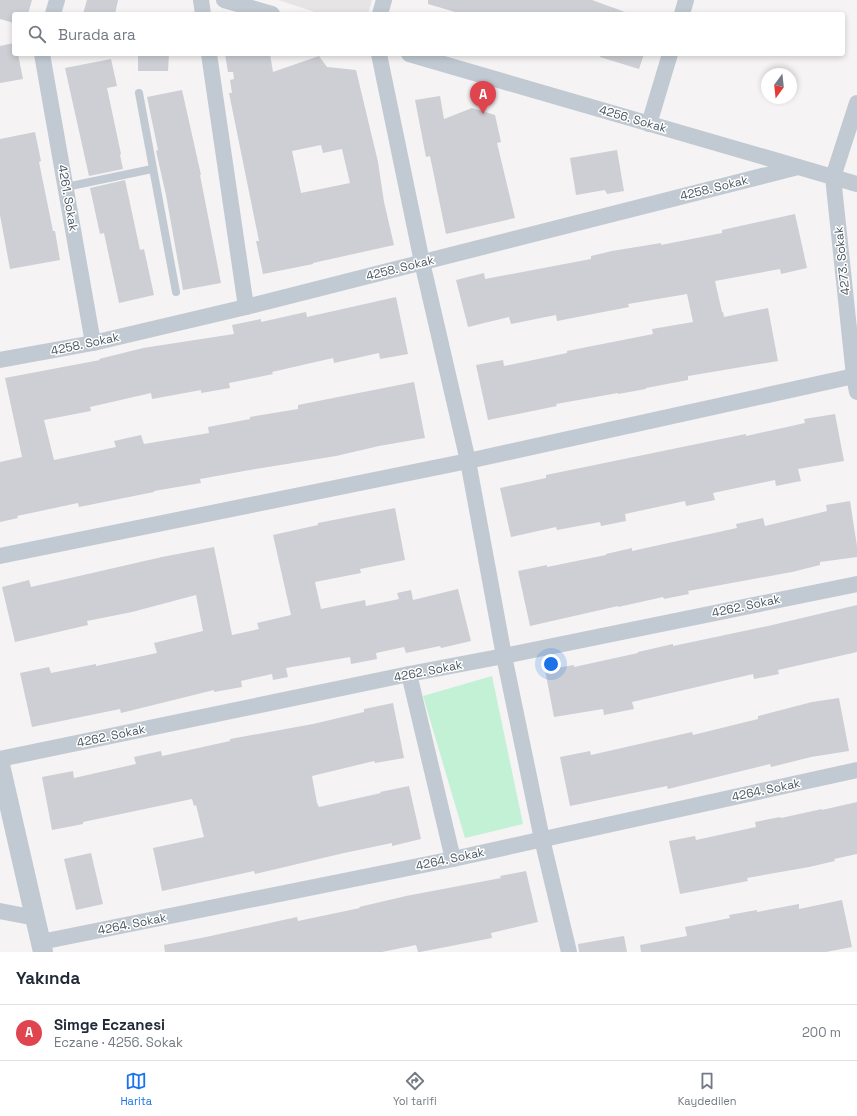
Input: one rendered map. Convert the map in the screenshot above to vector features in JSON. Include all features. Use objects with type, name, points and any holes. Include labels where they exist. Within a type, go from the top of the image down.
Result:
[{"type":"street","points":[[54,12],[57,0]]},
{"type":"street","points":[[201,0],[203,12]]},
{"type":"street","points":[[224,0],[265,12]]},
{"type":"street","points":[[381,12],[384,0]]},
{"type":"street","points":[[683,12],[686,0]]},
{"type":"street","name":"4261. Sokak","points":[[42,56],[93,343]]},
{"type":"street","points":[[209,56],[246,307]]},
{"type":"street","points":[[379,56],[422,262],[468,461],[504,656],[542,839],[569,952]]},
{"type":"street","name":"4256. Sokak","points":[[416,56],[857,184]]},
{"type":"street","points":[[650,124],[669,56]]},
{"type":"street","points":[[834,177],[857,103]]},
{"type":"street","name":"4258. Sokak","points":[[0,360],[93,343],[246,307],[798,167]]},
{"type":"street","name":"4273. Sokak","points":[[834,177],[856,384]]},
{"type":"street","points":[[0,556],[856,384]]},
{"type":"street","name":"4262. Sokak","points":[[0,759],[409,674],[857,584]]},
{"type":"street","points":[[409,674],[454,859]]},
{"type":"street","points":[[0,765],[42,947]]},
{"type":"street","name":"4264. Sokak","points":[[42,947],[454,859],[857,770]]},
{"type":"street","points":[[0,910],[36,918]]},
{"type":"lane","points":[[139,92],[152,169],[176,292]]},
{"type":"lane","points":[[66,187],[152,169]]},
{"type":"shaded area","points":[[278,0],[372,0],[369,12],[315,12]]},
{"type":"green space","points":[[492,676],[523,824],[465,838],[423,696]]},
{"type":"building","points":[[0,0],[32,0],[29,12],[12,12],[12,22],[0,19]]},
{"type":"building","points":[[87,0],[118,0],[115,12],[84,12]]},
{"type":"building","points":[[428,0],[592,0],[625,12],[455,12],[428,4]]},
{"type":"building","points":[[12,43],[12,56],[18,56],[23,79],[0,83],[0,46]]},
{"type":"building","points":[[138,56],[169,56],[168,71],[138,71]]},
{"type":"building","points":[[225,56],[270,56],[273,72],[319,56],[327,67],[356,70],[378,162],[384,202],[394,245],[263,274],[256,241],[259,241],[229,93],[232,93],[230,80],[234,79],[233,72],[228,72]],"holes":[[[321,145],[323,153],[342,149],[350,183],[301,193],[292,151]]]},
{"type":"building","points":[[600,56],[643,56],[639,69]]},
{"type":"building","points":[[111,59],[117,86],[107,88],[123,169],[89,176],[65,68]]},
{"type":"building","points":[[182,90],[201,175],[221,283],[183,290],[147,97]]},
{"type":"building","points":[[440,96],[444,119],[472,108],[495,115],[501,142],[497,143],[515,218],[446,234],[430,156],[426,157],[415,100]]},
{"type":"building","points":[[35,132],[41,161],[39,162],[60,260],[10,269],[0,215],[0,139]]},
{"type":"building","points":[[617,150],[624,191],[607,194],[605,190],[576,195],[570,158]]},
{"type":"building","points":[[125,180],[140,250],[144,249],[154,295],[119,303],[104,233],[100,234],[90,188]]},
{"type":"building","points":[[795,214],[807,268],[781,274],[780,269],[715,281],[724,317],[768,308],[778,361],[688,376],[688,380],[646,389],[556,404],[557,406],[488,420],[476,365],[503,360],[504,366],[567,353],[567,351],[653,334],[652,329],[693,322],[687,294],[628,304],[629,307],[557,321],[556,315],[511,324],[509,317],[468,327],[456,280],[484,273],[485,279],[591,259],[591,256],[612,251],[661,243],[661,245],[722,233],[722,230]]},
{"type":"building","points":[[396,297],[408,354],[380,359],[379,353],[334,363],[333,358],[272,372],[273,374],[229,383],[230,388],[201,393],[201,390],[152,399],[151,393],[90,407],[91,411],[44,420],[54,460],[116,447],[114,441],[141,435],[144,444],[209,433],[208,427],[250,419],[250,417],[298,409],[298,405],[414,382],[425,438],[379,446],[336,456],[200,479],[201,483],[154,491],[79,507],[78,503],[17,516],[18,518],[0,522],[0,462],[22,457],[5,378],[100,360],[99,359],[143,348],[234,334],[232,325],[261,319],[261,322],[306,312],[307,317]]},
{"type":"building","points":[[835,414],[844,461],[798,469],[801,481],[776,486],[775,480],[713,493],[715,500],[686,506],[685,501],[625,514],[626,521],[601,526],[600,522],[557,530],[556,527],[511,537],[500,488],[546,478],[546,475],[746,434],[746,436],[805,423],[804,419]]},
{"type":"building","points":[[850,501],[857,546],[857,557],[820,562],[820,565],[792,572],[688,591],[689,594],[664,599],[663,597],[618,606],[530,626],[518,571],[547,565],[547,567],[632,548],[632,551],[737,528],[736,524],[763,518],[765,526],[827,511],[826,505]]},
{"type":"building","points":[[395,508],[405,560],[360,569],[361,573],[315,582],[321,609],[365,600],[366,606],[399,599],[397,593],[411,590],[413,600],[458,589],[471,641],[441,648],[440,646],[406,653],[404,647],[376,653],[377,659],[351,664],[350,657],[286,668],[288,677],[273,680],[272,674],[241,681],[242,687],[214,692],[214,690],[121,713],[120,709],[32,727],[20,673],[49,667],[51,673],[96,664],[96,666],[157,653],[154,643],[203,631],[196,595],[132,612],[87,621],[88,625],[15,642],[2,587],[29,580],[31,587],[162,557],[214,547],[232,635],[259,629],[257,623],[291,615],[273,535],[318,525],[318,523]]},
{"type":"building","points":[[857,605],[857,652],[778,670],[779,674],[754,679],[753,674],[632,702],[634,709],[604,715],[603,709],[554,717],[545,670],[574,665],[574,667],[673,644],[673,646],[768,626]]},
{"type":"building","points":[[839,698],[849,751],[811,757],[771,767],[770,764],[668,789],[667,786],[570,806],[560,757],[590,751],[591,755],[692,732],[693,735],[758,719],[758,716],[812,702]]},
{"type":"building","points":[[393,703],[404,758],[375,763],[374,761],[312,776],[317,803],[319,807],[409,786],[421,839],[392,846],[392,843],[255,874],[254,871],[162,891],[153,848],[204,837],[196,805],[194,806],[192,799],[52,830],[42,777],[73,771],[74,778],[136,764],[134,757],[161,751],[162,756],[230,741],[230,739],[313,724],[364,712],[364,709]]},
{"type":"building","points":[[857,802],[857,854],[809,867],[747,878],[748,881],[680,894],[669,841],[695,836],[696,840],[756,827],[755,822]]},
{"type":"building","points":[[91,853],[103,904],[76,910],[64,859]]},
{"type":"building","points":[[526,871],[538,922],[491,933],[492,938],[420,952],[418,952],[416,945],[382,952],[165,952],[164,945],[297,917],[298,921],[360,908],[359,907],[406,896],[501,878],[500,876]]},
{"type":"building","points":[[842,900],[852,947],[826,952],[641,952],[640,945],[687,936],[685,927],[730,918],[729,915],[757,910],[757,912],[799,904],[799,909]]},
{"type":"building","points":[[624,936],[627,952],[579,952],[578,944]]},
{"type":"place","name":"Simge Eczanesi","points":[[483,114]]}]
